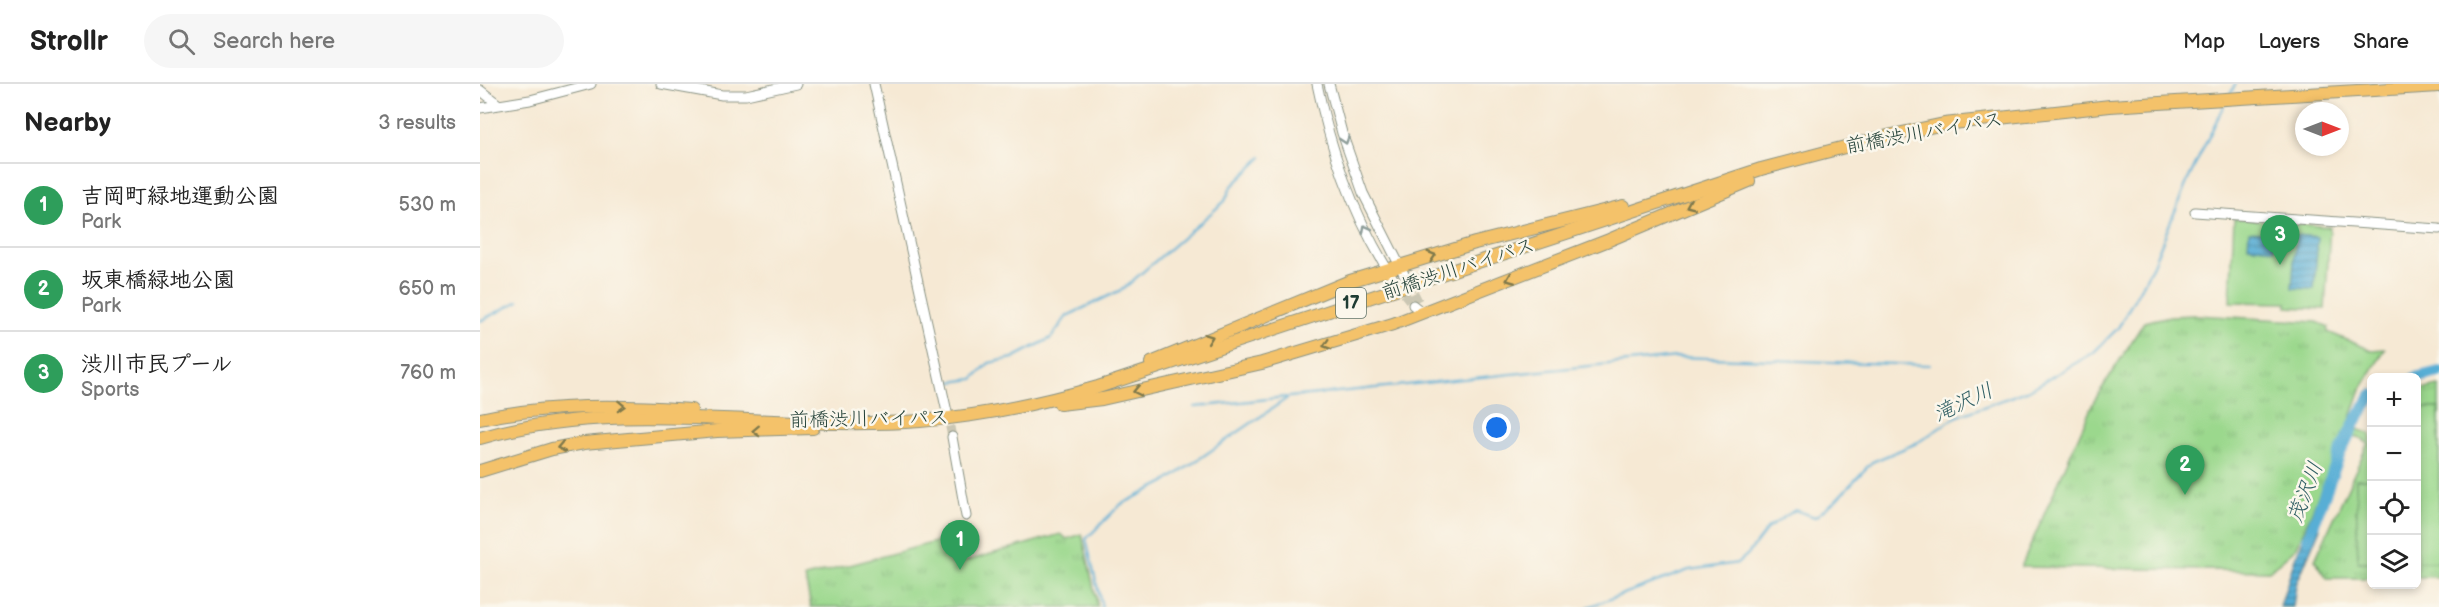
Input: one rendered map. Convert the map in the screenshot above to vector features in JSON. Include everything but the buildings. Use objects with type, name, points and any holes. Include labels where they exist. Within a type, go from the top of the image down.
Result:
[{"type":"highway","name":"前橋渋川バイパス","points":[[480,438],[508,430],[570,421],[629,418],[919,421],[999,412],[1098,387],[1761,169],[1944,124],[2110,106],[2439,86]]},
{"type":"highway","points":[[999,412],[1102,399],[1199,378],[1313,349],[1823,152]]},
{"type":"highway","points":[[1098,387],[1182,348],[1350,281],[1391,275],[1475,243],[1645,200],[1735,171],[1761,169]]},
{"type":"highway","points":[[480,419],[546,408],[622,405],[845,422]]},
{"type":"highway","points":[[480,471],[552,449],[585,443],[717,431],[845,428],[919,421]]},
{"type":"street","points":[[480,108],[531,100],[591,84]]},
{"type":"street","points":[[661,84],[722,95],[746,95],[796,84]]},
{"type":"street","points":[[874,84],[947,412]]},
{"type":"street","points":[[1317,84],[1322,111],[1348,192],[1391,275]]},
{"type":"street","points":[[1329,84],[1342,133],[1363,193],[1403,271]]},
{"type":"street","points":[[480,90],[498,105]]},
{"type":"street","points":[[2195,212],[2439,229]]},
{"type":"street","points":[[952,437],[966,516]]},
{"type":"green space","points":[[2234,218],[2330,227],[2325,309],[2287,307],[2287,303],[2230,302]]},
{"type":"green space","points":[[2196,315],[2317,322],[2329,327],[2328,332],[2371,350],[2385,349],[2371,373],[2367,373],[2367,379],[2361,389],[2348,426],[2367,433],[2367,442],[2345,431],[2297,547],[2269,571],[2021,567],[2094,401],[2144,322],[2170,316]]},
{"type":"green space","points":[[2439,386],[2439,577],[2421,577],[2421,390]]},
{"type":"green space","points":[[2421,408],[2439,408],[2439,562],[2421,562]]},
{"type":"green space","points":[[2367,445],[2367,578],[2327,578],[2315,560]]},
{"type":"green space","points":[[2356,479],[2367,479],[2367,562],[2358,562]]},
{"type":"green space","points":[[1061,534],[1067,539],[1082,534],[1098,607],[811,607],[805,577],[939,541],[947,549],[952,563],[963,562]]},
{"type":"water","points":[[2249,231],[2275,233],[2274,249],[2248,246]]},
{"type":"water","points":[[2296,235],[2318,237],[2314,289],[2292,288]]},
{"type":"water","points":[[2310,524],[2320,528],[2296,585],[2293,607],[2280,607],[2295,558]]},
{"type":"waterway","name":"滝沢川","points":[[2230,95],[2235,84]]},
{"type":"waterway","name":"滝沢川","points":[[1588,607],[1689,570],[1738,563],[1768,528],[1795,510],[1815,517],[1835,501],[1872,462],[1917,443],[1956,417],[2029,390],[2093,353],[2118,328],[2151,269],[2188,180],[2224,105]]},
{"type":"waterway","points":[[951,382],[973,379],[989,363],[1013,358],[1051,338],[1067,316],[1123,289],[1225,201],[1231,187],[1262,157]]},
{"type":"waterway","points":[[480,321],[519,301]]},
{"type":"waterway","points":[[1102,607],[1086,539],[1120,505],[1167,481],[1289,397],[1677,357],[1930,365]]},
{"type":"waterway","name":"茂沢川","points":[[2421,376],[2439,372]]},
{"type":"waterway","points":[[1195,407],[1286,397]]},
{"type":"waterway","name":"茂沢川","points":[[2308,539],[2340,453],[2367,403]]},
{"type":"tunnel","points":[[1408,281],[1419,303]]},
{"type":"tunnel","points":[[1396,283],[1413,305]]},
{"type":"tunnel","points":[[947,413],[952,437]]},
{"type":"place","name":"渋川市民プール","points":[[2280,265]]},
{"type":"place","name":"坂東橋緑地公園","points":[[2185,495]]},
{"type":"place","name":"吉岡町緑地運動公園","points":[[960,570]]}]
